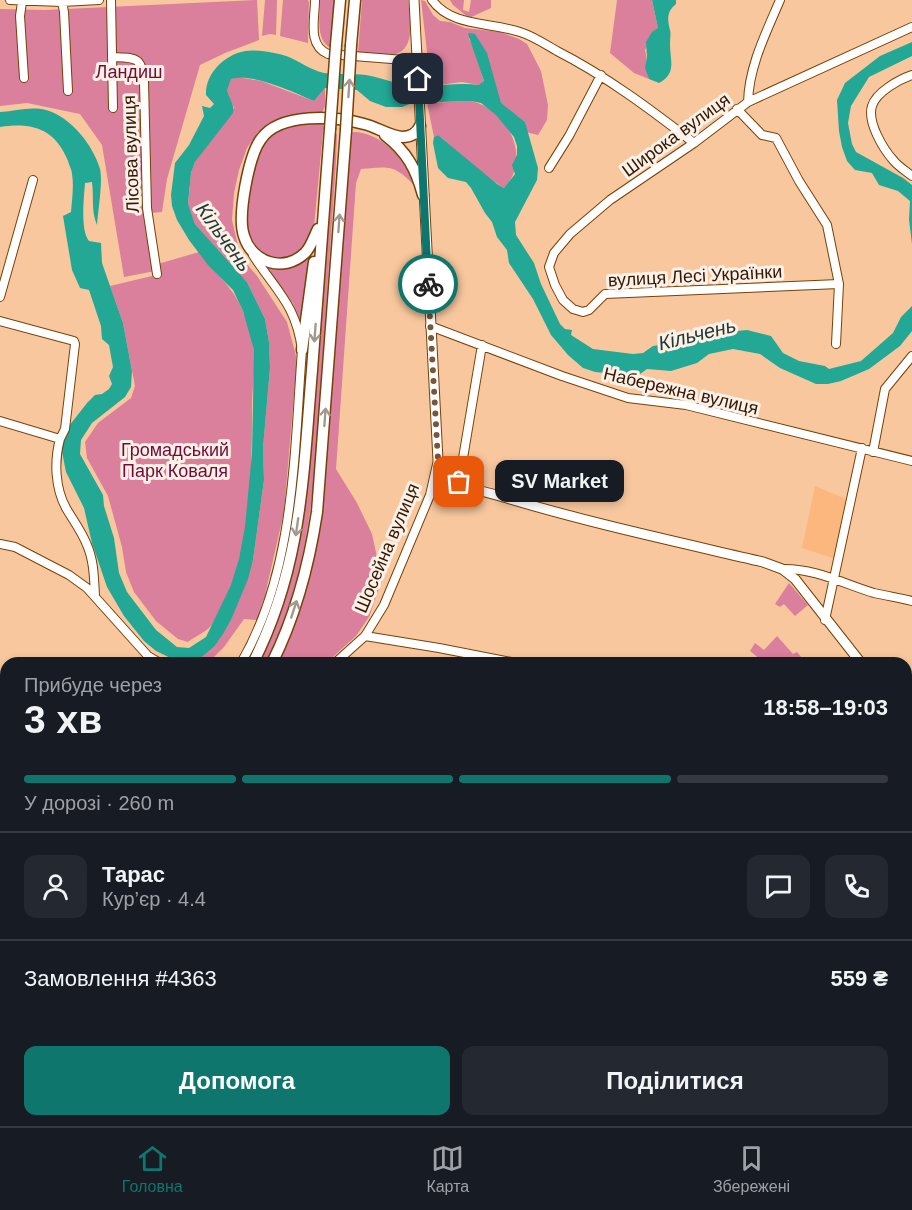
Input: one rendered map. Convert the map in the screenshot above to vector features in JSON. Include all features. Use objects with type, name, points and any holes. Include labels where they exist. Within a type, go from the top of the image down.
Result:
[{"type":"highway","points":[[256,657],[278,605],[296,538],[304,466],[340,0]]},
{"type":"highway","points":[[275,657],[301,589],[317,512],[355,0]]},
{"type":"highway","points":[[318,229],[309,249],[290,262],[277,264],[268,262],[258,258],[250,249],[242,231],[242,212],[255,149],[264,134],[281,123],[305,118],[355,122],[406,137],[415,133],[420,120]]},
{"type":"highway","points":[[373,127],[394,142],[409,158],[417,173],[423,195]]},
{"type":"highway","points":[[302,350],[318,229],[326,191]]},
{"type":"main road","name":"Шосейна вулиця","points":[[414,0],[438,460]]},
{"type":"main road","points":[[438,460],[440,469],[447,477],[539,508],[610,527],[763,562],[782,569],[795,579],[856,657]]},
{"type":"street","points":[[10,0],[22,2],[99,0]]},
{"type":"street","name":"Лісова вулиця","points":[[111,0],[113,108]]},
{"type":"street","points":[[315,0],[314,38],[317,48],[321,51],[328,54],[417,62]]},
{"type":"street","points":[[432,0],[439,9],[464,21],[491,24],[521,32],[601,75],[694,143]]},
{"type":"street","name":"Широка вулиця","points":[[549,267],[554,253],[570,234],[610,200],[694,143],[748,102],[748,86],[756,60],[780,0]]},
{"type":"street","points":[[22,2],[20,16],[24,78]]},
{"type":"street","points":[[62,2],[68,91]]},
{"type":"street","points":[[748,102],[912,27]]},
{"type":"street","name":"Лісова вулиця","points":[[112,57],[134,58],[142,65],[147,208],[157,274]]},
{"type":"street","points":[[549,168],[569,136],[601,75]]},
{"type":"street","points":[[912,75],[884,91],[873,102],[871,112],[873,125],[887,152],[912,176]]},
{"type":"street","points":[[737,109],[762,135],[776,138],[799,181],[827,225],[839,284],[836,344]]},
{"type":"street","points":[[0,297],[33,180]]},
{"type":"street","points":[[244,657],[266,604],[291,501],[302,350],[299,329],[292,310],[250,249]]},
{"type":"street","name":"вулиця Лесі Українки","points":[[549,267],[563,300],[573,309],[583,312],[589,310],[605,294],[839,284]]},
{"type":"street","points":[[0,321],[74,341],[66,429],[60,439],[56,462],[62,500],[91,554],[96,596]]},
{"type":"street","name":"Набережна вулиця","points":[[430,326],[562,376],[628,398],[686,405],[912,461]]},
{"type":"street","points":[[459,482],[482,345]]},
{"type":"street","points":[[873,452],[885,389],[912,356]]},
{"type":"street","points":[[0,421],[60,439]]},
{"type":"street","points":[[825,620],[862,448]]},
{"type":"street","name":"Шосейна вулиця","points":[[342,657],[365,636],[384,605],[430,495],[438,460]]},
{"type":"street","points":[[0,544],[15,547],[69,575],[96,596],[150,657]]},
{"type":"street","points":[[782,569],[798,569],[834,578],[876,593],[912,601]]},
{"type":"street","points":[[365,636],[485,657]]},
{"type":"shaded area","points":[[815,486],[846,499],[836,559],[802,548]]},
{"type":"green space","points":[[257,0],[259,40],[200,65],[167,179],[162,212],[151,213],[158,264],[199,252],[235,296],[250,332],[254,350],[250,489],[236,573],[226,599],[211,626],[188,642],[178,639],[156,621],[134,592],[126,572],[122,547],[108,496],[87,458],[85,442],[98,423],[131,398],[135,386],[123,323],[110,286],[156,275],[155,271],[124,277],[102,145],[80,114],[27,103],[0,106],[0,9],[45,10]]},
{"type":"green space","points":[[265,0],[277,0],[276,35],[262,36]]},
{"type":"green space","points":[[283,0],[308,0],[308,43],[280,36]]},
{"type":"green space","points":[[320,0],[335,0],[331,48],[320,34]]},
{"type":"green space","points":[[362,0],[408,0],[410,35],[404,50],[397,54],[387,55],[358,53]]},
{"type":"green space","points":[[421,0],[425,1],[433,15],[440,21],[465,28],[500,32],[527,44],[541,71],[548,105],[547,120],[538,135],[526,132],[525,122],[501,104],[474,34],[469,39],[484,82],[479,85],[462,82],[431,86]]},
{"type":"green space","points":[[450,0],[464,0],[463,10],[469,12],[471,0],[491,0],[491,8],[469,18]]},
{"type":"green space","points":[[617,0],[652,0],[658,28],[645,50],[649,79],[634,73],[610,53]]},
{"type":"green space","points":[[238,77],[261,81],[314,101],[325,88],[325,106],[322,113],[282,118],[258,132],[247,148],[239,170],[232,220],[239,250],[287,322],[296,356],[296,371],[284,512],[257,620],[244,619],[214,657],[202,657],[214,647],[231,620],[253,560],[264,480],[263,448],[270,368],[265,319],[247,282],[195,224],[188,205],[191,173],[195,162],[234,108],[227,89],[231,79]]},
{"type":"green space","points":[[471,101],[495,114],[512,136],[516,149],[516,163],[512,176],[504,188],[438,135],[434,137],[427,103]]},
{"type":"green space","points":[[324,121],[314,227],[305,249],[286,260],[260,255],[247,234],[245,210],[258,150],[270,135],[277,131],[295,125]]},
{"type":"green space","points":[[351,132],[362,133],[372,136],[390,148],[416,182],[414,185],[396,170],[379,168],[361,169],[356,183],[336,469],[357,503],[372,534],[382,580],[369,617],[356,636],[333,657],[278,657],[309,576]]},
{"type":"green space","points":[[334,133],[337,134],[336,163],[316,453],[308,525],[292,595],[280,629],[268,657],[259,657],[290,574]]},
{"type":"green space","points":[[311,250],[304,333],[293,303],[263,263],[266,265]]},
{"type":"green space","points":[[789,583],[808,605],[795,616],[784,604],[780,607],[775,604]]},
{"type":"green space","points":[[777,636],[793,654],[797,652],[801,657],[758,657],[750,651],[755,643],[764,650]]},
{"type":"water","points":[[652,0],[676,0],[668,19],[670,71],[659,83],[649,79],[645,68],[646,42],[652,32],[658,28]]},
{"type":"water","points":[[468,34],[475,34],[487,53],[501,103],[525,122],[538,168],[537,180],[515,222],[516,235],[534,263],[560,324],[565,329],[572,330],[571,335],[593,349],[633,354],[643,353],[659,345],[668,351],[717,333],[747,330],[771,336],[783,353],[799,361],[825,366],[829,369],[861,361],[893,333],[901,317],[912,306],[912,331],[900,346],[869,369],[828,384],[816,384],[780,368],[760,354],[733,349],[709,354],[697,363],[671,371],[647,369],[640,374],[625,375],[595,372],[583,368],[551,335],[533,299],[509,263],[507,250],[497,237],[492,222],[471,188],[466,182],[448,178],[438,168],[433,143],[434,137],[438,135],[504,188],[515,174],[512,165],[517,155],[517,146],[514,137],[496,115],[481,103],[471,101],[412,103],[402,107],[386,107],[370,101],[357,90],[325,88],[314,101],[262,81],[231,79],[227,90],[233,104],[233,113],[195,162],[191,173],[188,204],[195,224],[247,282],[265,319],[270,368],[263,448],[264,480],[253,560],[248,579],[223,634],[214,647],[202,657],[169,657],[156,651],[144,641],[124,616],[107,587],[92,543],[84,508],[66,472],[62,452],[69,426],[95,395],[102,394],[112,384],[109,376],[113,367],[109,345],[102,339],[101,326],[89,290],[80,288],[72,270],[63,216],[71,212],[72,171],[57,141],[42,130],[33,127],[0,127],[0,112],[34,108],[55,114],[80,133],[97,160],[101,174],[101,188],[97,225],[93,209],[92,182],[85,183],[84,229],[89,241],[101,243],[102,263],[123,323],[132,371],[131,387],[125,397],[92,423],[81,440],[80,454],[103,495],[114,538],[119,573],[127,592],[156,630],[177,647],[189,648],[206,637],[231,585],[245,527],[252,453],[254,350],[243,311],[233,290],[208,265],[189,240],[172,206],[175,163],[189,145],[204,116],[202,106],[210,108],[214,104],[206,95],[212,73],[223,61],[237,53],[255,51],[287,56],[324,73],[366,75],[415,86],[479,85],[484,81]]},
{"type":"water","points":[[912,42],[912,56],[869,77],[851,106],[848,123],[856,152],[912,185],[912,244],[909,220],[910,201],[898,191],[879,185],[872,173],[855,170],[847,161],[839,131],[837,100],[845,83],[880,56]]},
{"type":"way so far","points":[[428,284],[438,460],[440,469],[447,477],[459,482]]},
{"type":"place","name":"SV Market","points":[[459,482]]},
{"type":"route","points":[[418,79],[428,284]]},
{"type":"park label","name":"Ландиш","points":[[129,72]]},
{"type":"park label","name":"Громадський Парк Коваля","points":[[175,460]]},
{"type":"water label","name":"Кільчень","points":[[224,237]]},
{"type":"water label","name":"Кільчень","points":[[697,334]]}]
